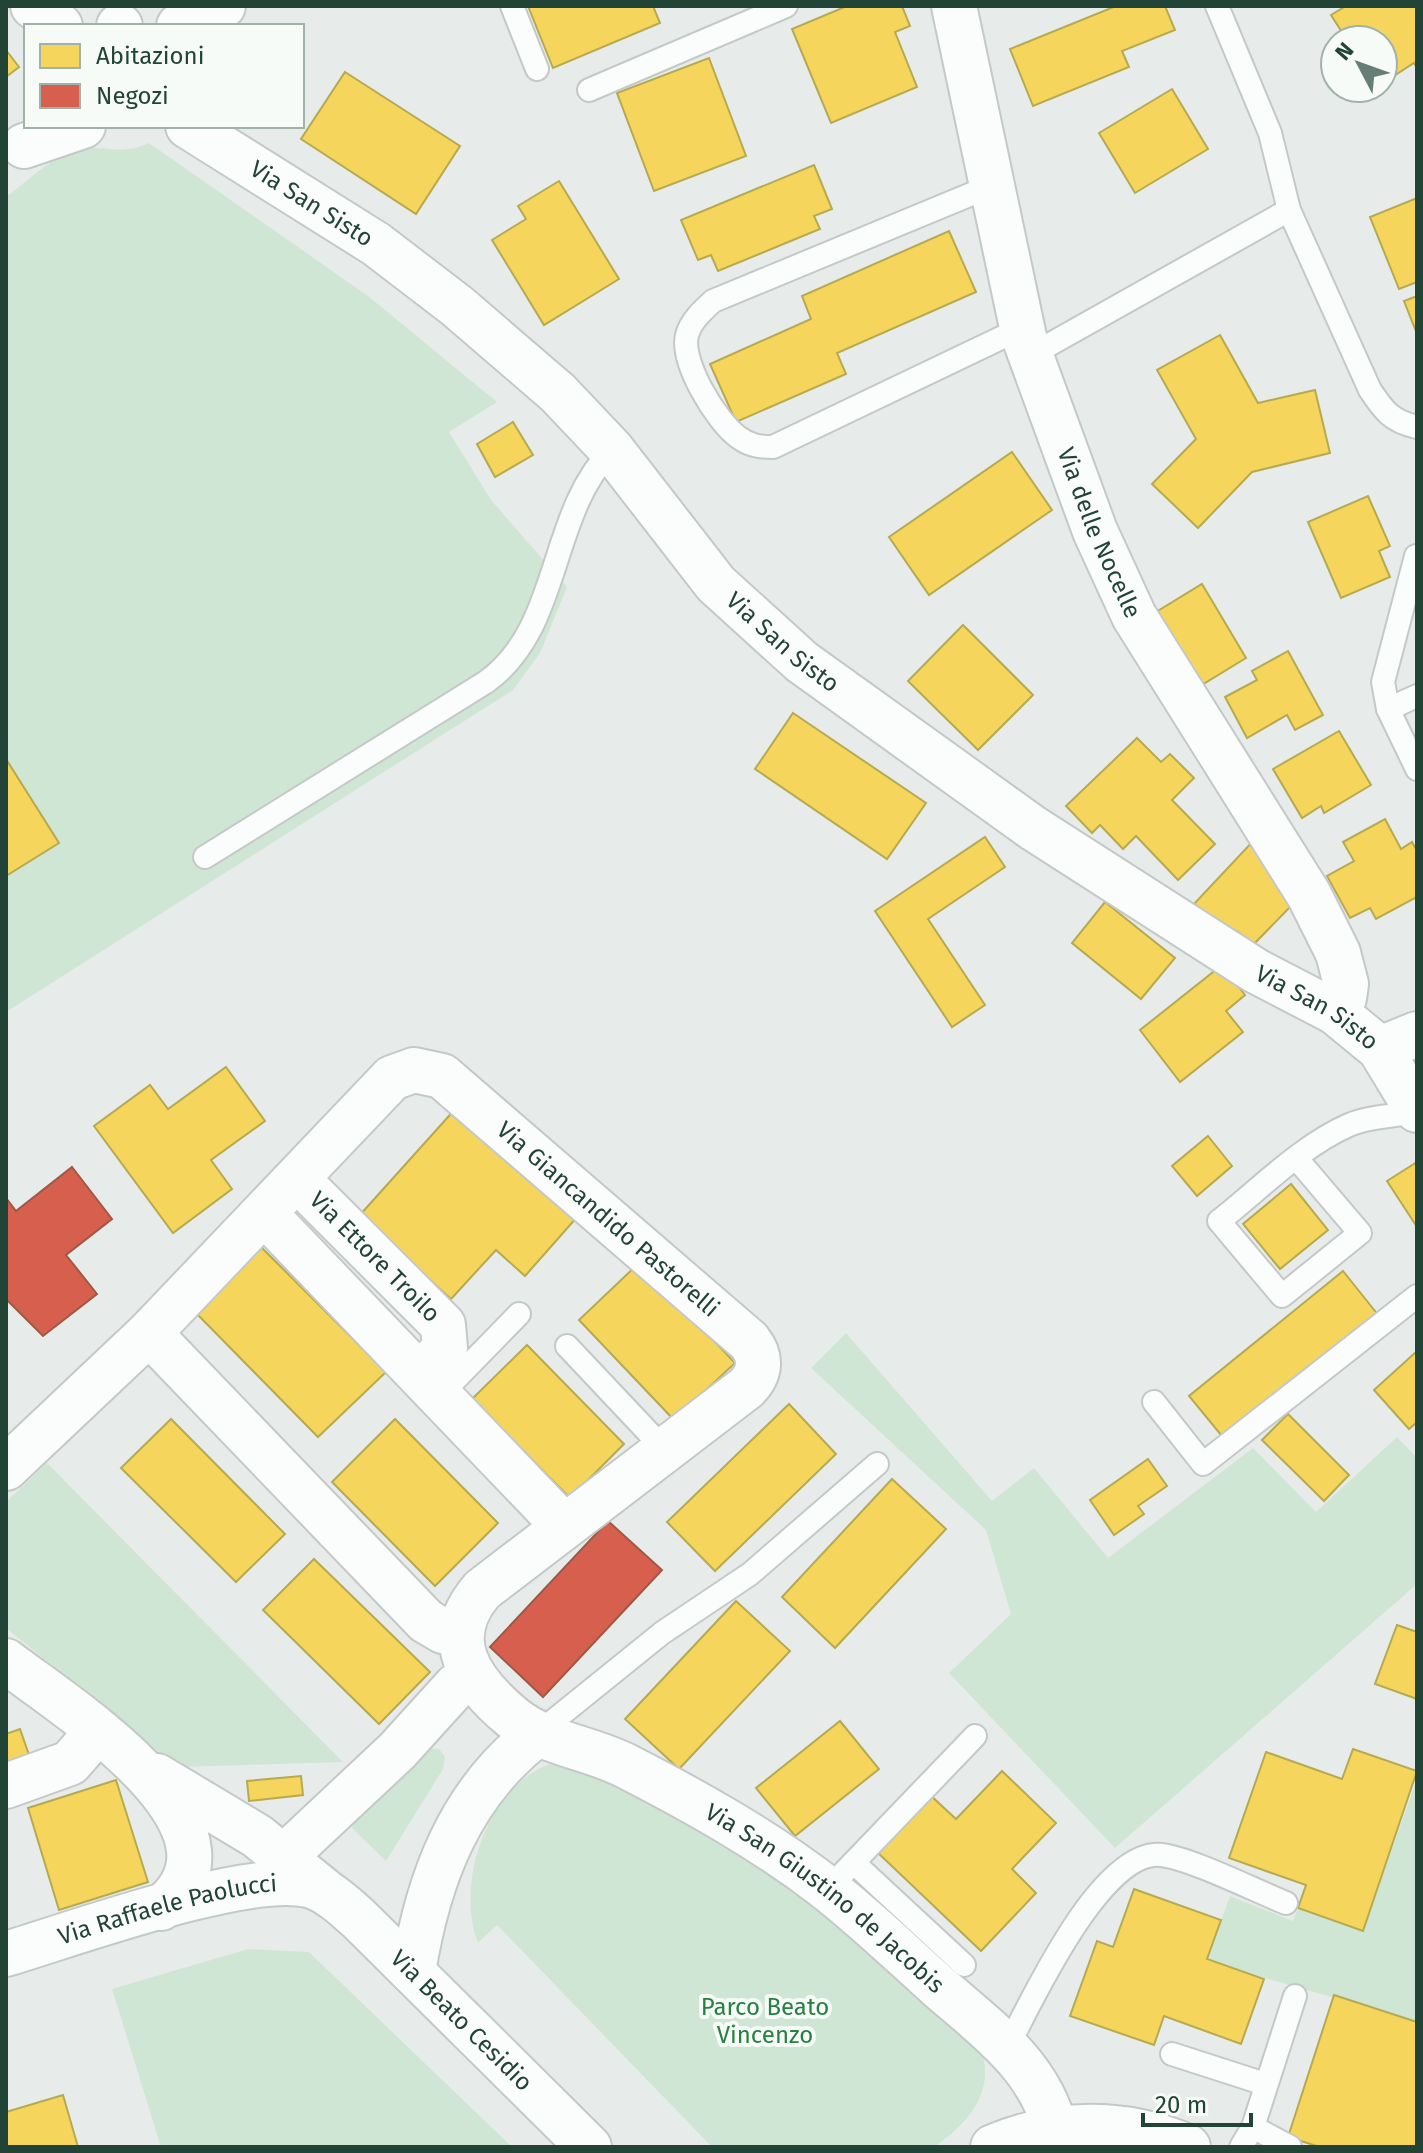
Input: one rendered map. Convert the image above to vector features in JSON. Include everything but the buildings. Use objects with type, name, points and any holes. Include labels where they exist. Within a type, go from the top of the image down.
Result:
[{"type":"street","points":[[33,6],[57,24]]},
{"type":"street","points":[[183,24],[223,6]]},
{"type":"street","points":[[206,24],[223,6]]},
{"type":"street","name":"Via delle Nocelle","points":[[954,6],[1027,341],[1095,531],[1134,616],[1309,895],[1338,953],[1346,984],[1344,998],[1335,1012]]},
{"type":"street","points":[[25,144],[77,128]]},
{"type":"street","name":"Via San Sisto","points":[[191,128],[265,178],[342,222],[413,272],[558,393],[612,450],[716,584],[802,662],[1033,828],[1256,971],[1398,1041],[1417,1111]]},
{"type":"street","name":"Via Giancandido Pastorelli","points":[[6,1468],[149,1333],[392,1078],[414,1070],[442,1076],[620,1227],[756,1352],[759,1364],[751,1383],[482,1590],[466,1612],[461,1634]]},
{"type":"street","name":"Via Ettore Troilo","points":[[297,1179],[443,1325],[447,1334],[445,1348],[431,1384]]},
{"type":"street","name":"Via Ettore Troilo","points":[[265,1214],[564,1526]]},
{"type":"street","points":[[149,1333],[426,1621],[443,1631],[461,1634],[466,1663],[472,1676],[456,1686],[389,1759],[285,1856]]},
{"type":"street","points":[[6,1661],[134,1762],[172,1803],[190,1844],[185,1876],[161,1908]]},
{"type":"street","name":"Via San Giustino de Jacobis","points":[[472,1676],[512,1717],[537,1734],[625,1765],[717,1815],[841,1876],[1007,2048],[1043,2094],[1055,2130]]},
{"type":"street","points":[[6,1786],[70,1763],[97,1732]]},
{"type":"street","points":[[413,1972],[439,1864],[460,1819],[496,1773],[537,1734]]},
{"type":"street","name":"Via Beato Cesidio","points":[[134,1762],[240,1825],[285,1856],[413,1972],[589,2147]]},
{"type":"street","name":"Via Raffaele Paolucci","points":[[6,1954],[161,1908],[273,1883],[302,1884],[331,1896]]},
{"type":"street","points":[[993,2147],[1055,2130],[1115,2126],[1145,2131],[1188,2147]]},
{"type":"lane","points":[[512,6],[537,69]]},
{"type":"lane","points":[[589,90],[786,6]]},
{"type":"lane","points":[[1217,6],[1270,133],[1289,210],[1370,390],[1386,415],[1399,423],[1417,427]]},
{"type":"lane","points":[[991,186],[713,301],[697,315],[687,336],[686,356],[693,376],[735,435],[759,447],[773,447],[1027,341],[1289,210]]},
{"type":"lane","points":[[205,857],[486,682],[510,663],[523,644],[539,608],[583,487],[612,450]]},
{"type":"lane","points":[[1416,556],[1383,682],[1388,709],[1417,769]]},
{"type":"lane","points":[[1388,709],[1417,696]]},
{"type":"lane","points":[[1297,1159],[1360,1233],[1282,1296],[1219,1221],[1297,1159],[1325,1137],[1353,1123],[1417,1111]]},
{"type":"lane","points":[[1154,1402],[1203,1464],[1417,1296]]},
{"type":"lane","points":[[431,1384],[519,1314]]},
{"type":"lane","points":[[567,1346],[666,1451]]},
{"type":"lane","points":[[537,1734],[662,1633],[750,1574],[877,1464]]},
{"type":"lane","points":[[964,1965],[841,1876],[975,1736]]},
{"type":"lane","points":[[1007,2048],[1061,1946],[1092,1903],[1123,1870],[1140,1859],[1169,1857],[1286,1903]]},
{"type":"lane","points":[[1241,2147],[1253,2127],[1295,1996]]},
{"type":"lane","points":[[1172,2054],[1265,2084]]},
{"type":"lane","points":[[1253,2127],[1290,2147]]},
{"type":"green space","points":[[149,143],[368,296],[497,402],[449,432],[491,500],[567,587],[540,653],[513,690],[6,1012],[6,197],[51,162],[71,152],[89,148],[122,150]]},
{"type":"green space","points":[[846,1333],[992,1501],[1034,1468],[1108,1558],[1253,1448],[1316,1512],[1397,1437],[1417,1458],[1417,1584],[1115,1848],[949,1673],[1011,1614],[986,1530],[811,1368]]},
{"type":"green space","points":[[47,1463],[343,1762],[178,1767],[6,1628],[6,1502]]},
{"type":"green space","points":[[424,1748],[439,1749],[445,1757],[443,1769],[386,1861],[352,1828],[353,1821]]},
{"type":"green space","name":"Parco Beato Vincenzo","points":[[555,1762],[579,1763],[783,1874],[982,2053],[985,2068],[981,2095],[966,2119],[934,2147],[712,2147],[497,1925],[478,1943],[472,1919],[471,1892],[474,1864],[483,1837],[495,1812],[512,1790],[532,1773]]},
{"type":"green space","points":[[1417,1779],[1417,2022],[1207,1959],[1230,1896],[1293,1921],[1298,1908],[1363,1931]]},
{"type":"green space","points":[[248,1949],[309,1952],[512,2147],[161,2147],[112,1989]]}]
